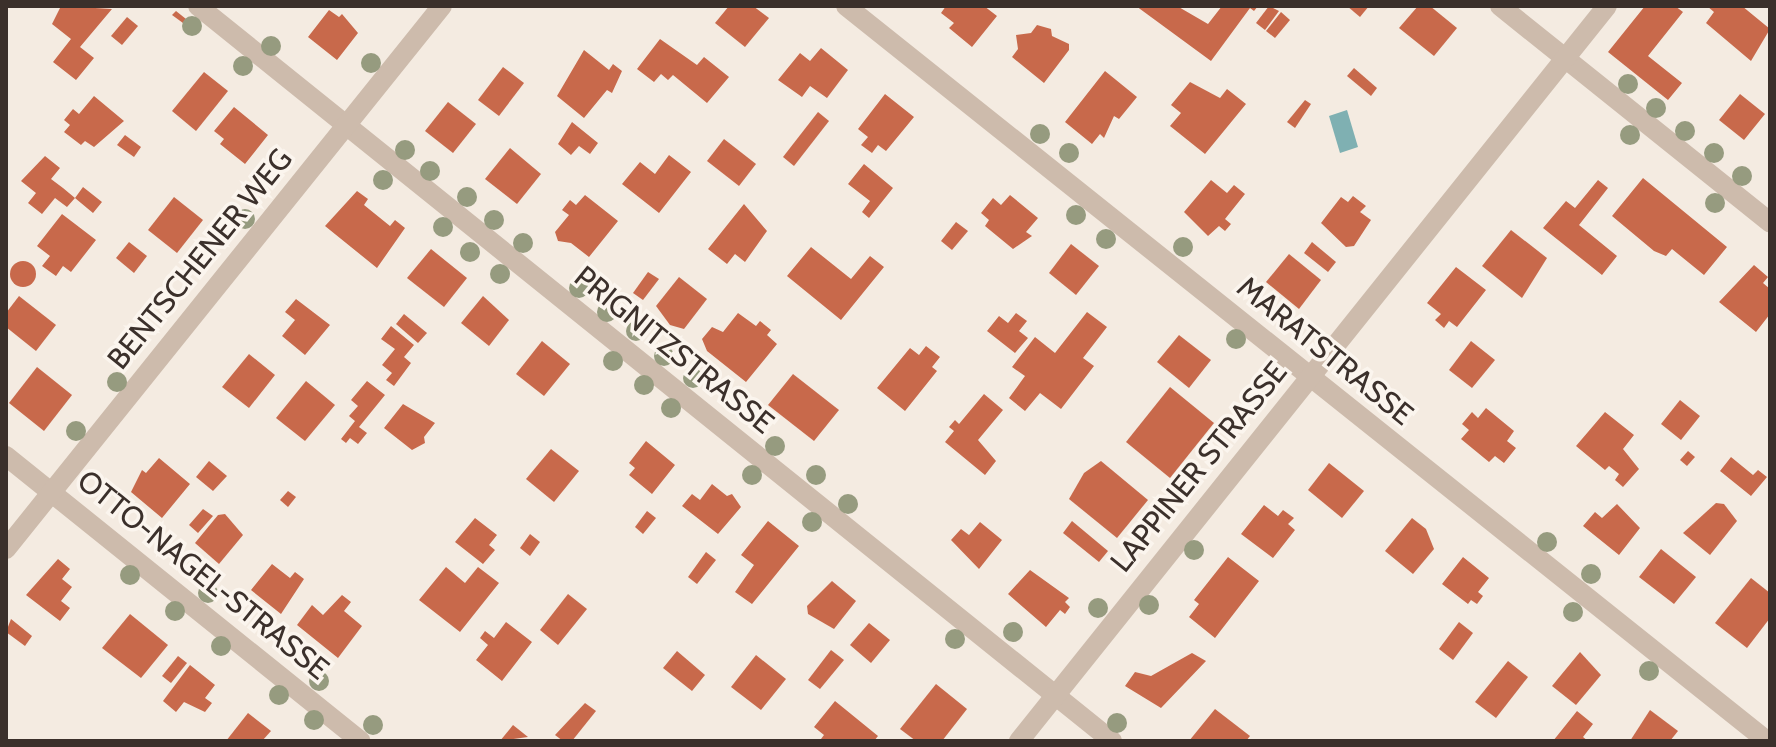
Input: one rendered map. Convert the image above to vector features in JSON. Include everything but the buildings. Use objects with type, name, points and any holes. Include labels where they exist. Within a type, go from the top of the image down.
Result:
[{"type":"street","name":"PRIGNITZSTRASSE","points":[[198,6],[1112,741]]},
{"type":"street","name":"BENTSCHENER WEG","points":[[6,549],[442,6]]},
{"type":"street","name":"MARATSTRASSE","points":[[846,6],[1767,741]]},
{"type":"street","points":[[1500,6],[1770,222]]},
{"type":"street","name":"LAPPINER STRASSE","points":[[1019,741],[1607,6]]},
{"type":"street","name":"OTTO-NAGEL-STRASSE","points":[[6,456],[361,741]]},
{"type":"water","points":[[1347,110],[1358,147],[1340,153],[1329,116]]}]
